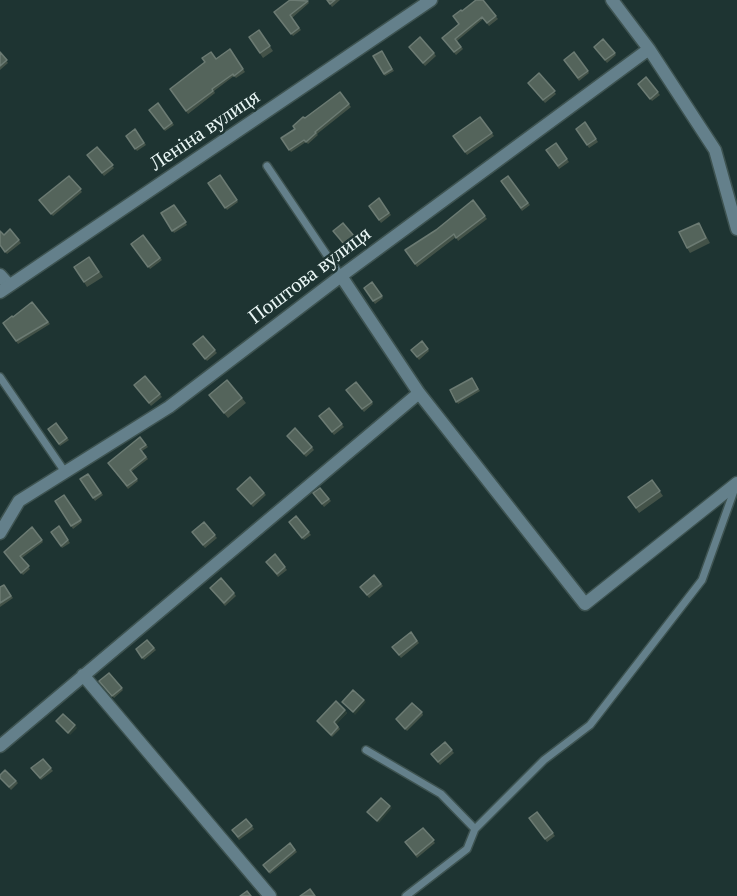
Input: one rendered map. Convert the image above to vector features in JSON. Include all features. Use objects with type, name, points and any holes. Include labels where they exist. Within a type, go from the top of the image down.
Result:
[{"type":"street","name":"Леніна вулиця","points":[[4,289],[431,0]]},
{"type":"street","points":[[612,0],[649,49],[715,150],[737,228]]},
{"type":"street","name":"Поштова вулиця","points":[[0,533],[18,501],[169,407],[341,276],[649,49]]},
{"type":"street","points":[[0,275],[4,289]]},
{"type":"street","points":[[341,276],[419,393],[585,604],[736,483]]},
{"type":"street","points":[[0,746],[419,393]]},
{"type":"street","points":[[83,675],[270,896]]},
{"type":"lane","points":[[267,166],[341,276]]},
{"type":"lane","points":[[0,377],[65,472]]},
{"type":"lane","points":[[406,896],[467,849],[475,829],[544,760],[590,726],[702,580],[736,483]]},
{"type":"lane","points":[[366,750],[441,794],[475,829]]},
{"type":"building","points":[[290,0],[308,1],[290,15],[299,28],[291,34],[274,12]]},
{"type":"building","points":[[476,0],[483,0],[496,16],[487,23],[482,17],[455,39],[461,47],[454,52],[442,38],[459,24],[453,16]]},
{"type":"building","points":[[259,30],[270,46],[260,53],[249,37]]},
{"type":"building","points":[[420,37],[434,53],[423,63],[409,47]]},
{"type":"building","points":[[603,39],[615,53],[605,60],[594,47]]},
{"type":"building","points":[[230,49],[243,69],[212,89],[213,91],[186,111],[170,89],[205,62],[202,58],[211,52],[216,59]]},
{"type":"building","points":[[382,51],[392,69],[384,74],[373,56]]},
{"type":"building","points":[[0,52],[7,60],[0,66]]},
{"type":"building","points":[[574,52],[588,71],[578,78],[564,60]]},
{"type":"building","points":[[539,73],[555,91],[543,100],[528,83]]},
{"type":"building","points":[[646,77],[658,92],[650,99],[638,84]]},
{"type":"building","points":[[340,92],[349,104],[306,142],[304,140],[289,150],[281,138],[295,129],[293,126],[303,117],[305,118]]},
{"type":"building","points":[[158,103],[172,123],[164,129],[149,110]]},
{"type":"building","points":[[480,117],[492,133],[465,152],[453,136]]},
{"type":"building","points":[[585,122],[596,139],[587,145],[576,129]]},
{"type":"building","points":[[135,129],[144,143],[135,149],[126,136]]},
{"type":"building","points":[[556,143],[567,159],[558,166],[546,150]]},
{"type":"building","points":[[97,147],[113,165],[102,173],[87,155]]},
{"type":"building","points":[[220,175],[237,200],[225,208],[208,183]]},
{"type":"building","points":[[69,176],[81,189],[51,214],[39,200]]},
{"type":"building","points":[[508,176],[528,203],[521,208],[501,181]]},
{"type":"building","points":[[379,198],[389,213],[379,220],[369,206]]},
{"type":"building","points":[[473,200],[485,216],[456,238],[454,234],[415,264],[405,250],[436,230]]},
{"type":"building","points":[[174,205],[186,222],[172,231],[161,213]]},
{"type":"building","points":[[343,223],[354,236],[344,244],[333,231]]},
{"type":"building","points":[[699,223],[706,238],[687,248],[679,232]]},
{"type":"building","points":[[10,229],[19,240],[5,252],[0,245],[0,231],[4,235]]},
{"type":"building","points":[[143,235],[160,258],[148,267],[131,244]]},
{"type":"building","points":[[89,257],[99,272],[84,282],[74,267]]},
{"type":"building","points":[[372,282],[382,296],[373,301],[364,288]]},
{"type":"building","points":[[32,302],[48,322],[16,341],[3,323]]},
{"type":"building","points":[[203,336],[215,350],[205,359],[193,344]]},
{"type":"building","points":[[422,341],[428,349],[417,357],[411,350]]},
{"type":"building","points":[[145,376],[160,394],[149,403],[134,385]]},
{"type":"building","points":[[472,378],[478,389],[456,402],[450,390]]},
{"type":"building","points":[[227,380],[242,398],[224,413],[209,395]]},
{"type":"building","points":[[356,382],[372,402],[362,409],[346,390]]},
{"type":"building","points":[[329,408],[342,424],[332,432],[319,416]]},
{"type":"building","points":[[56,423],[67,438],[59,444],[48,429]]},
{"type":"building","points":[[295,428],[312,447],[304,454],[287,436]]},
{"type":"building","points":[[140,437],[146,445],[140,449],[146,457],[130,470],[137,479],[127,486],[108,463]]},
{"type":"building","points":[[88,474],[101,493],[93,498],[80,479]]},
{"type":"building","points":[[250,477],[264,493],[251,504],[237,489]]},
{"type":"building","points":[[652,480],[660,491],[636,508],[628,497]]},
{"type":"building","points":[[320,488],[329,499],[322,504],[313,493]]},
{"type":"building","points":[[64,495],[81,520],[71,526],[55,501]]},
{"type":"building","points":[[296,516],[309,532],[302,538],[289,522]]},
{"type":"building","points":[[204,522],[215,535],[203,545],[192,532]]},
{"type":"building","points":[[59,526],[68,540],[61,546],[51,532]]},
{"type":"building","points":[[32,527],[42,540],[20,556],[29,566],[21,573],[4,552]]},
{"type":"building","points":[[275,554],[285,567],[277,574],[266,562]]},
{"type":"building","points":[[374,575],[381,584],[367,595],[360,587]]},
{"type":"building","points":[[221,578],[234,593],[224,603],[210,588]]},
{"type":"building","points":[[4,585],[11,596],[0,603],[0,587]]},
{"type":"building","points":[[411,632],[417,641],[399,655],[392,647]]},
{"type":"building","points":[[147,640],[154,648],[142,658],[136,649]]},
{"type":"building","points":[[109,673],[122,688],[112,696],[99,681]]},
{"type":"building","points":[[353,690],[364,700],[353,712],[342,702]]},
{"type":"building","points":[[336,701],[345,710],[334,722],[338,727],[331,735],[317,721]]},
{"type":"building","points":[[412,703],[422,712],[405,729],[396,719]]},
{"type":"building","points":[[63,714],[75,725],[68,733],[56,721]]},
{"type":"building","points":[[445,742],[452,750],[438,762],[431,754]]},
{"type":"building","points":[[43,759],[51,768],[40,778],[31,768]]},
{"type":"building","points":[[5,770],[16,781],[9,787],[0,778]]},
{"type":"building","points":[[381,798],[390,806],[377,821],[367,812]]},
{"type":"building","points":[[537,812],[553,833],[545,839],[529,818]]},
{"type":"building","points":[[246,819],[252,826],[238,837],[232,830]]},
{"type":"building","points":[[423,828],[434,840],[416,855],[405,842]]},
{"type":"building","points":[[290,843],[295,850],[269,872],[263,865]]},
{"type":"building","points":[[310,889],[315,896],[300,896]]},
{"type":"building","points":[[247,891],[251,896],[240,896]]}]
